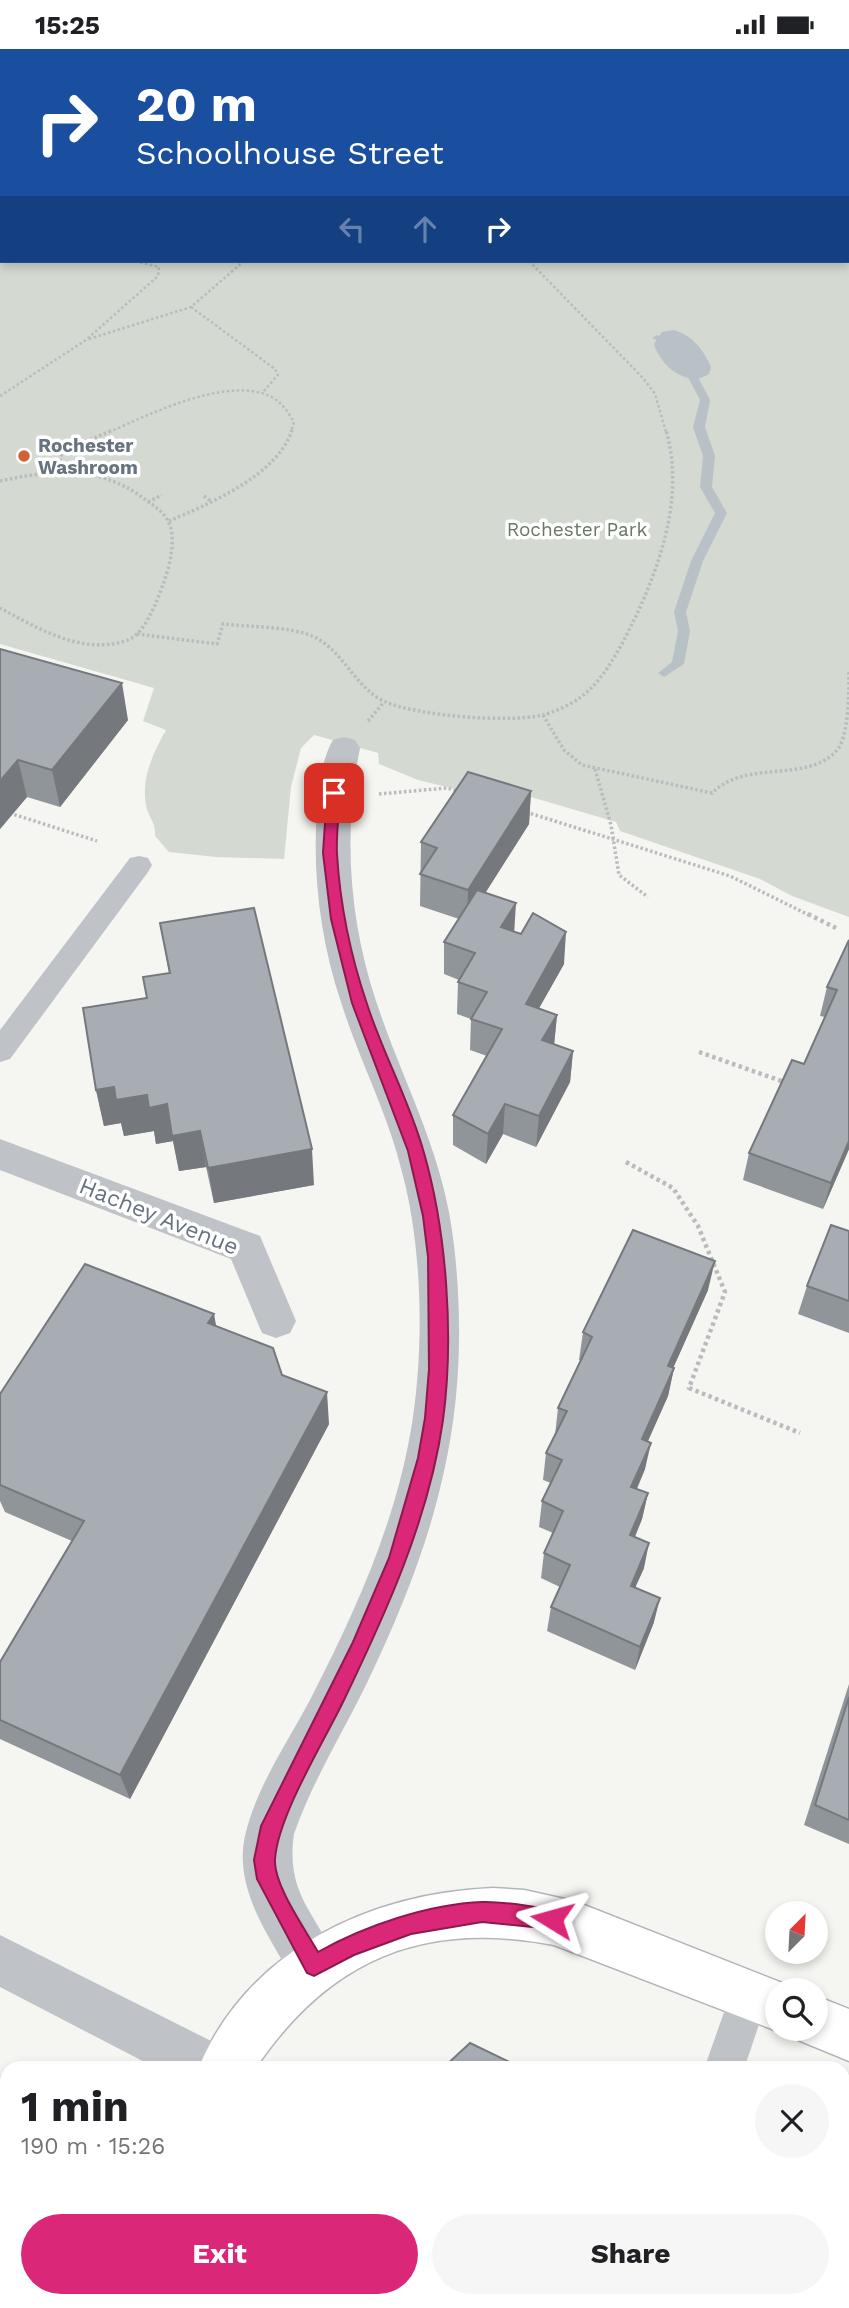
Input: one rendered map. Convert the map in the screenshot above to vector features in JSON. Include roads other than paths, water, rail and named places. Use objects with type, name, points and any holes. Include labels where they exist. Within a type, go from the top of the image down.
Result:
[{"type":"street","points":[[314,1966],[267,1879],[264,1860],[266,1842],[278,1810],[370,1625],[398,1558],[427,1458],[438,1369],[437,1257],[426,1192],[416,1151],[359,1003],[338,919],[330,853],[334,793],[344,748]]},
{"type":"street","name":"Hachey Avenue","points":[[0,1154],[246,1248],[276,1321]]},
{"type":"street","points":[[230,2061],[263,2014],[314,1966],[348,1946],[411,1924],[482,1912],[552,1919],[576,1926],[763,2001]]},
{"type":"street","points":[[0,1960],[197,2061]]},
{"type":"street","points":[[828,2027],[849,2035]]},
{"type":"lane","points":[[0,1051],[139,865]]},
{"type":"lane","points":[[729,2061],[763,2001]]},
{"type":"waterway","points":[[657,338],[676,345],[705,400],[699,427],[709,456],[706,487],[721,513],[697,561],[680,612],[684,631],[678,664],[664,673]]},
{"type":"place","name":"Rochester Washroom","points":[[24,456]]},
{"type":"park label","name":"Rochester Park","points":[[577,529]]}]
